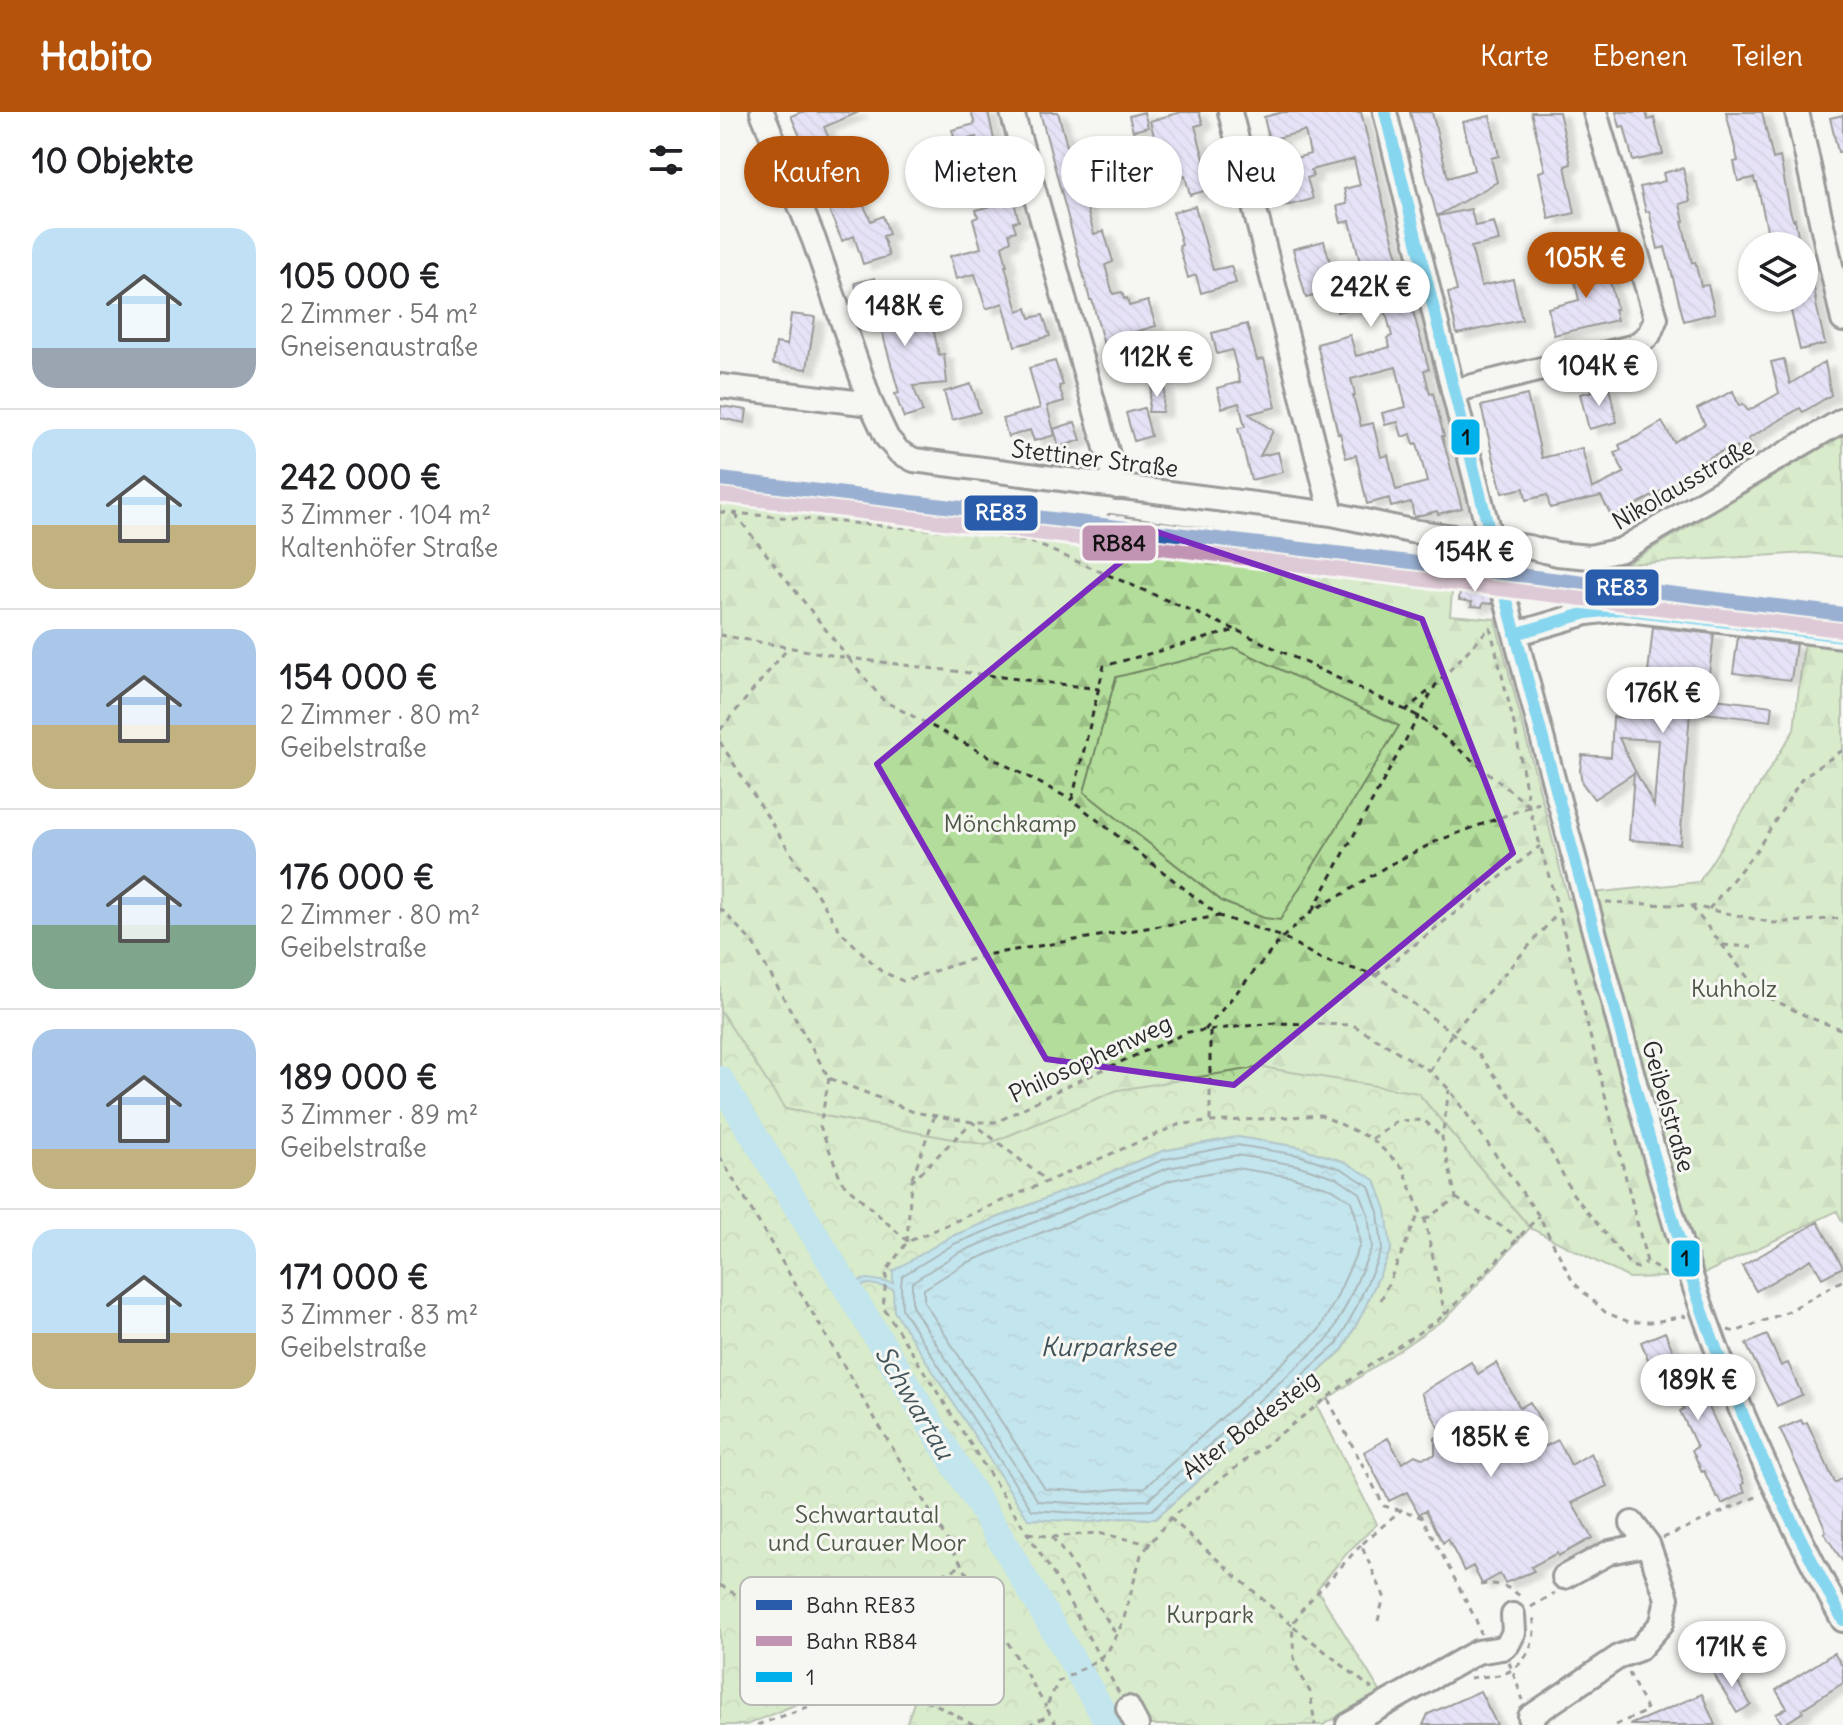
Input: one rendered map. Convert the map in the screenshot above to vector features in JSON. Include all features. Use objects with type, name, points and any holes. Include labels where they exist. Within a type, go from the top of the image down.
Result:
[{"type":"street","name":"Stettiner Straße","points":[[762,112],[814,240],[871,404],[887,438],[899,452],[914,460],[1332,514],[1411,531],[1492,541]]},
{"type":"street","points":[[1012,112],[1117,487]]},
{"type":"street","points":[[1230,112],[1332,514]]},
{"type":"street","name":"Geibelstraße","points":[[1385,112],[1492,541],[1513,586],[1515,634],[1677,1231],[1708,1325],[1739,1402],[1776,1488],[1843,1620]]},
{"type":"street","points":[[1453,391],[1635,346],[1649,335],[1656,318],[1595,112]]},
{"type":"street","points":[[1797,112],[1843,320]]},
{"type":"street","points":[[720,386],[871,404]]},
{"type":"street","name":"Nikolausstraße","points":[[1492,541],[1590,557],[1621,550],[1843,420]]},
{"type":"street","points":[[1515,634],[1587,613],[1620,609],[1843,636]]},
{"type":"street","points":[[1531,1721],[1620,1656],[1639,1649],[1662,1623],[1667,1598],[1648,1544],[1632,1523]]},
{"type":"street","points":[[1564,1577],[1610,1552],[1648,1544]]},
{"type":"street","points":[[1348,1725],[1468,1656],[1508,1644],[1518,1613]]},
{"type":"path","points":[[720,512],[973,533],[1034,543],[1236,630],[1418,716],[1529,806]]},
{"type":"path","points":[[734,513],[884,701],[1072,800],[1219,916],[1283,937],[1322,960],[1376,975],[1477,1052],[1548,1146],[1573,1194],[1631,1266],[1638,1268],[1647,1262],[1559,912],[1529,806],[1515,728],[1490,627],[1435,686],[1405,711]]},
{"type":"path","points":[[1513,586],[1528,547]]},
{"type":"path","points":[[1072,800],[1104,666],[1236,630]]},
{"type":"path","points":[[720,635],[848,658],[1099,689]]},
{"type":"path","points":[[720,730],[789,647]]},
{"type":"path","points":[[1313,910],[1435,686]]},
{"type":"path","points":[[720,742],[841,932],[881,971],[903,981],[985,955],[1219,916]]},
{"type":"path","points":[[1709,909],[1756,851],[1803,777],[1843,750]]},
{"type":"path","points":[[1210,1122],[1207,1031],[1283,937],[1313,910],[1387,866],[1437,841],[1558,797]]},
{"type":"path","points":[[1376,975],[1540,846]]},
{"type":"path","points":[[1586,901],[1692,906],[1774,923],[1843,918]]},
{"type":"path","points":[[1692,906],[1760,993],[1843,1030]]},
{"type":"path","points":[[720,908],[752,942],[829,1078],[820,1126],[842,1182],[907,1242]]},
{"type":"path","points":[[1430,1071],[1452,1033],[1559,912]]},
{"type":"path","points":[[1723,945],[1752,947]]},
{"type":"path","name":"Philosophenweg","points":[[829,1078],[914,1112],[972,1122],[997,1122],[1062,1088],[1188,1032],[1275,1023],[1353,1025],[1430,1071],[1449,1089],[1539,1216],[1573,1282],[1605,1312],[1629,1322],[1655,1322],[1683,1316],[1735,1332],[1789,1311],[1843,1280]]},
{"type":"path","points":[[1449,1089],[1442,1138],[1456,1198],[1520,1238]]},
{"type":"path","points":[[907,1242],[911,1182],[935,1115]]},
{"type":"path","points":[[1132,1717],[1059,1583],[883,1307],[887,1270],[907,1242],[1180,1124],[1321,1115],[1372,1139],[1403,1168],[1425,1220],[1445,1315]]},
{"type":"path","points":[[1372,1139],[1398,1121],[1424,1120],[1442,1138]]},
{"type":"path","points":[[911,1182],[972,1122],[1047,1181]]},
{"type":"path","points":[[720,1157],[968,1577]]},
{"type":"path","points":[[1425,1220],[1456,1198]]},
{"type":"path","points":[[1381,1300],[1420,1211]]},
{"type":"path","name":"Alter Badesteig","points":[[1099,1659],[1109,1649],[1123,1622],[1141,1555],[1170,1518],[1370,1365],[1445,1315],[1539,1216]]},
{"type":"path","points":[[1328,1399],[1384,1506],[1422,1516],[1476,1620],[1486,1650]]},
{"type":"path","points":[[1648,1544],[1776,1488]]},
{"type":"path","points":[[1315,1725],[1310,1692],[1296,1666],[1292,1625],[1302,1609],[1361,1545],[1402,1509]]},
{"type":"path","points":[[1170,1518],[1292,1625],[1388,1702]]},
{"type":"path","points":[[1026,1532],[1052,1537],[1097,1533],[1151,1544]]},
{"type":"path","points":[[1052,1537],[1116,1634]]},
{"type":"path","points":[[1361,1545],[1384,1596],[1378,1621]]},
{"type":"path","points":[[942,1575],[961,1566]]},
{"type":"path","points":[[1518,1613],[1569,1586],[1564,1577]]},
{"type":"path","points":[[720,1585],[740,1597]]},
{"type":"path","points":[[1004,1637],[1056,1725]]},
{"type":"path","points":[[1615,1725],[1647,1711],[1620,1656]]},
{"type":"path","points":[[1046,1707],[1058,1682],[1099,1659]]},
{"type":"path","points":[[1509,1663],[1531,1721]]},
{"type":"path","points":[[757,1725],[813,1705]]},
{"type":"path","points":[[937,1705],[973,1725]]},
{"type":"path","points":[[1028,1725],[1050,1715]]},
{"type":"highlighted area","points":[[1157,532],[1422,619],[1513,853],[1234,1085],[1046,1059],[877,764]]},
{"type":"green space","points":[[1843,435],[1843,557],[1808,553],[1626,564]]},
{"type":"green space","name":"Mönchkamp","points":[[720,500],[1453,582],[1450,615],[1495,619],[1568,899],[1592,893],[1699,882],[1794,730],[1804,643],[1843,648],[1843,1223],[1837,1211],[1699,1276],[1629,1278],[1530,1228],[1418,1093],[1118,1090],[986,1145],[752,1103],[720,1053]]},
{"type":"green space","points":[[1235,648],[1399,726],[1280,920],[1264,918],[1223,902],[1084,792],[1116,677]]},
{"type":"green space","points":[[720,1010],[785,1109],[986,1145],[1118,1090],[1261,1067],[1418,1093],[1530,1228],[1446,1318],[1317,1406],[1377,1524],[1317,1589],[1381,1693],[1323,1725],[906,1725],[913,1705],[1004,1705],[1004,1577],[740,1577],[740,1705],[794,1705],[746,1725],[720,1725]],"holes":[[[1237,1137],[1299,1147],[1345,1162],[1391,1249],[1343,1350],[1155,1519],[1119,1518],[1092,1522],[950,1237],[1163,1151]]]},
{"type":"water","name":"Kurparksee","points":[[1237,1137],[1299,1147],[1345,1162],[1375,1180],[1386,1210],[1391,1249],[1343,1349],[1155,1519],[1119,1518],[1092,1522],[1028,1519],[894,1311],[893,1289],[871,1284],[847,1288],[844,1283],[868,1279],[893,1283],[893,1271],[950,1237],[1163,1151]]},
{"type":"building","points":[[801,112],[859,112],[824,127],[828,136],[800,136],[791,116]]},
{"type":"building","points":[[971,112],[988,112],[993,136],[954,136],[952,130],[975,124]]},
{"type":"building","points":[[1040,112],[1058,112],[1064,136],[1061,136],[1061,191]]},
{"type":"building","points":[[1144,112],[1148,127],[1133,131],[1129,116]]},
{"type":"building","points":[[1181,112],[1199,112],[1203,124],[1195,126],[1198,137],[1198,193],[1190,195],[1185,176],[1182,177],[1182,136],[1154,136],[1150,121]]},
{"type":"building","points":[[1283,112],[1361,112],[1429,369],[1424,370],[1430,394],[1433,393],[1462,508],[1414,517],[1411,502],[1391,507],[1389,498],[1367,504],[1356,455],[1346,458],[1338,434],[1317,344],[1350,335],[1356,356],[1390,347],[1387,338],[1392,336],[1383,302],[1337,312],[1332,292],[1365,283],[1350,221],[1341,223],[1337,206],[1347,204],[1344,189],[1360,185],[1354,159],[1311,170],[1313,176],[1307,178],[1313,199],[1304,201],[1304,156],[1310,154],[1305,131],[1268,136],[1264,117]],"holes":[[[1396,367],[1406,407],[1382,413],[1385,425],[1398,422],[1402,437],[1411,434],[1414,444],[1417,443],[1427,482],[1396,490],[1388,455],[1381,457],[1373,423],[1361,426],[1351,379]]]},
{"type":"building","points":[[1410,112],[1432,112],[1448,178],[1474,170],[1463,122],[1490,116],[1499,156],[1491,158],[1497,182],[1437,216]]},
{"type":"building","points":[[1531,112],[1559,112],[1571,164],[1565,166],[1575,213],[1549,219],[1539,172],[1545,170]]},
{"type":"building","points":[[1616,112],[1646,112],[1648,120],[1654,118],[1663,154],[1633,161],[1624,126],[1620,127]]},
{"type":"building","points":[[1726,112],[1762,112],[1773,159],[1780,157],[1797,232],[1768,232],[1757,183],[1754,178],[1738,181],[1734,162],[1738,161]]},
{"type":"building","points":[[1843,115],[1843,152],[1838,152],[1830,118]]},
{"type":"building","points":[[1683,168],[1690,201],[1680,204],[1682,222],[1692,263],[1695,262],[1701,286],[1708,285],[1715,313],[1684,321],[1665,247],[1658,249],[1640,187],[1665,181],[1663,173]]},
{"type":"building","points":[[1195,206],[1213,270],[1231,266],[1236,283],[1201,293],[1196,275],[1188,278],[1173,212]]},
{"type":"building","points":[[828,208],[865,208],[871,221],[883,216],[889,234],[883,236],[889,256],[863,264],[854,236],[842,241]]},
{"type":"building","points":[[1016,208],[1019,221],[1013,222],[1016,231],[1009,233],[1011,241],[1002,246],[1005,266],[1018,311],[1027,308],[1030,318],[1043,315],[1050,336],[1015,346],[1003,303],[986,309],[975,274],[956,279],[950,256],[981,248],[973,219],[978,217],[976,210]]},
{"type":"building","points":[[1066,208],[1087,208],[1094,234],[1104,231],[1113,262],[1105,265],[1113,294],[1122,292],[1129,306],[1148,301],[1156,326],[1120,336],[1129,367],[1111,372]]},
{"type":"building","points":[[1471,209],[1475,226],[1494,222],[1499,241],[1471,247],[1481,286],[1513,279],[1522,320],[1457,334],[1448,293],[1457,291],[1438,216]]},
{"type":"building","points":[[1324,241],[1338,290],[1306,298],[1293,249]]},
{"type":"building","points":[[1604,258],[1617,320],[1554,335],[1548,308],[1579,300],[1571,266]]},
{"type":"building","points":[[875,278],[880,300],[896,296],[903,327],[932,323],[939,355],[944,354],[947,383],[913,386],[923,412],[904,418],[895,394],[899,393],[879,321],[873,322],[868,303],[859,305],[855,283]]},
{"type":"building","points":[[1791,312],[1818,312],[1825,344],[1800,350]]},
{"type":"building","points":[[791,314],[815,317],[807,369],[773,364],[776,343],[787,345]]},
{"type":"building","points":[[1247,324],[1257,360],[1264,359],[1276,407],[1249,414],[1273,431],[1260,456],[1278,452],[1283,472],[1251,480],[1238,428],[1245,427],[1239,403],[1222,408],[1217,388],[1240,382],[1232,350],[1217,354],[1212,333]]},
{"type":"building","points":[[1784,359],[1790,384],[1825,362],[1831,395],[1803,412],[1800,408],[1748,439],[1751,444],[1739,451],[1737,447],[1727,453],[1724,450],[1703,461],[1705,464],[1678,481],[1612,517],[1601,496],[1550,508],[1547,495],[1526,500],[1524,488],[1502,493],[1481,406],[1527,395],[1542,458],[1582,448],[1592,489],[1624,473],[1615,453],[1621,450],[1619,445],[1662,422],[1674,442],[1705,424],[1697,409],[1733,391],[1739,406],[1743,404],[1748,411],[1779,393],[1771,362]]},
{"type":"building","points":[[1055,361],[1063,385],[1059,386],[1064,401],[1047,406],[1055,435],[1034,441],[1030,430],[1008,437],[1003,419],[1040,408],[1029,368]]},
{"type":"building","points":[[971,384],[980,412],[952,420],[944,392]]},
{"type":"building","points":[[1152,384],[1165,386],[1162,412],[1148,412]]},
{"type":"building","points":[[1609,387],[1617,422],[1589,429],[1580,394]]},
{"type":"building","points":[[721,406],[747,410],[745,423],[720,418]]},
{"type":"building","points":[[1144,408],[1151,436],[1134,441],[1126,413]]},
{"type":"building","points":[[1075,422],[1081,440],[1059,447],[1054,429]]},
{"type":"building","points":[[1461,581],[1488,584],[1493,604],[1471,606],[1472,602],[1459,600]]},
{"type":"building","points":[[1653,627],[1714,634],[1706,698],[1773,706],[1771,721],[1690,711],[1680,844],[1629,840],[1634,773],[1594,799],[1582,783],[1582,755],[1611,757],[1613,717],[1643,718]],"holes":[[[1619,738],[1659,740],[1654,806]]]},
{"type":"building","points":[[1738,637],[1796,644],[1791,680],[1733,673]]},
{"type":"building","points":[[1818,1222],[1843,1267],[1822,1278],[1811,1259],[1756,1291],[1742,1266]]},
{"type":"building","points":[[1665,1332],[1680,1368],[1689,1364],[1744,1483],[1741,1485],[1745,1492],[1722,1504],[1692,1450],[1697,1447],[1680,1411],[1684,1409],[1664,1364],[1652,1369],[1641,1342]]},
{"type":"building","points":[[1767,1335],[1781,1366],[1788,1363],[1802,1395],[1777,1406],[1746,1344]]},
{"type":"building","points":[[1471,1362],[1478,1374],[1496,1363],[1520,1408],[1530,1402],[1540,1420],[1522,1430],[1534,1452],[1558,1440],[1571,1465],[1591,1453],[1607,1486],[1572,1503],[1592,1538],[1558,1556],[1557,1553],[1531,1567],[1534,1571],[1505,1583],[1500,1574],[1482,1584],[1473,1566],[1464,1571],[1448,1539],[1443,1543],[1426,1510],[1419,1514],[1407,1492],[1389,1501],[1364,1452],[1388,1438],[1402,1463],[1415,1455],[1422,1458],[1435,1455],[1435,1438],[1442,1434],[1421,1393]]},
{"type":"building","points":[[1801,1420],[1803,1424],[1807,1422],[1835,1483],[1843,1478],[1843,1562],[1824,1533],[1823,1523],[1780,1429]]},
{"type":"building","points":[[1834,1653],[1843,1667],[1843,1683],[1783,1725],[1776,1714],[1787,1708],[1776,1690]]},
{"type":"building","points":[[1727,1665],[1751,1705],[1737,1713],[1713,1673]]},
{"type":"building","points":[[1480,1691],[1497,1725],[1423,1725],[1428,1714]]},
{"type":"building","points":[[1702,1694],[1715,1725],[1629,1725]]},
{"type":"waterway","name":"Schwartau","points":[[720,1080],[999,1536],[1110,1725]]},
{"type":"railway","points":[[1110,517],[1431,565]]},
{"type":"rail line","name":"RE83","points":[[720,479],[1843,614]]},
{"type":"rail line","name":"RB84","points":[[720,495],[1841,630]]},
{"type":"transit line","name":"1","points":[[1385,112],[1533,701],[1674,1225],[1739,1406],[1788,1514],[1843,1620]]},
{"type":"transit line","name":"1","points":[[1515,634],[1587,613],[1620,609],[1843,636]]},
{"type":"park label","name":"Kuhholz","points":[[1734,988]]},
{"type":"park label","name":"Schwartautal und Curauer Moor","points":[[867,1528]]},
{"type":"park label","name":"Kurpark","points":[[1210,1614]]}]
